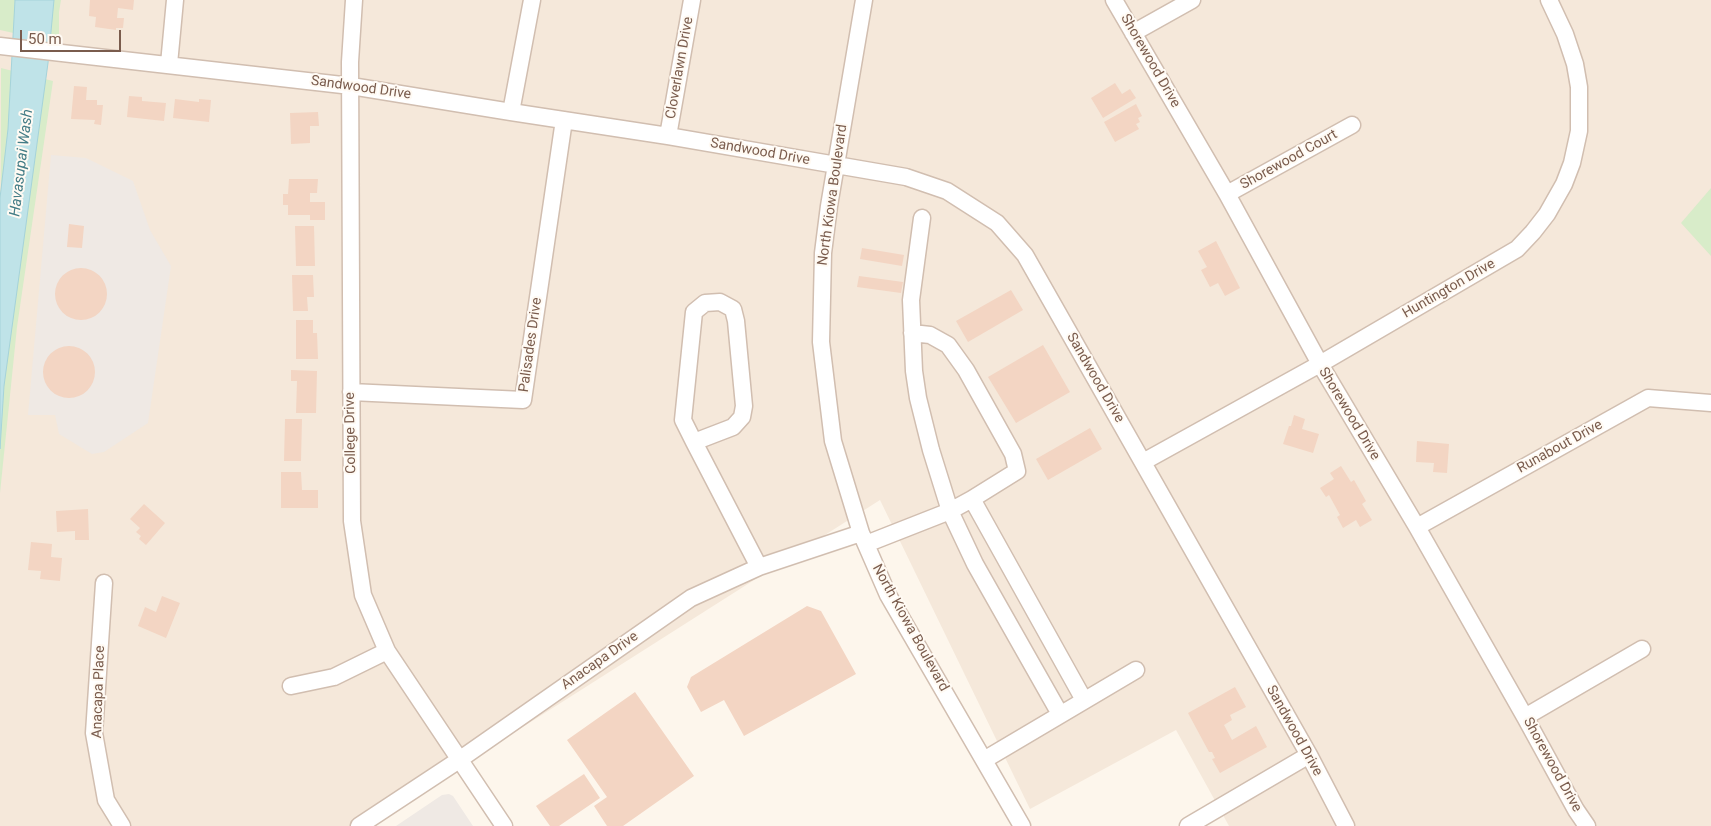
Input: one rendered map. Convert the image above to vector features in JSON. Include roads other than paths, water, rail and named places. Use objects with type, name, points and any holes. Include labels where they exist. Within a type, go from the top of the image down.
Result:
[{"type":"street","points":[[169,64],[175,0]]},
{"type":"street","name":"College Drive","points":[[354,0],[350,62],[352,522],[364,595],[387,651],[504,826]]},
{"type":"street","points":[[511,112],[532,0]]},
{"type":"street","name":"Cloverlawn Drive","points":[[668,136],[692,0]]},
{"type":"street","name":"North Kiowa Boulevard","points":[[864,0],[823,253],[821,342],[832,442],[863,538],[888,594],[1022,826]]},
{"type":"street","name":"Shorewood Drive","points":[[1114,0],[1227,194],[1320,364],[1417,527],[1576,810],[1587,826]]},
{"type":"street","points":[[1133,33],[1192,0]]},
{"type":"street","name":"Huntington Drive","points":[[1143,462],[1320,364],[1517,249],[1547,214],[1564,184],[1572,163],[1579,131],[1579,87],[1573,57],[1566,34],[1549,0]]},
{"type":"street","name":"Sandwood Drive","points":[[0,46],[350,86],[668,136],[906,178],[947,191],[997,223],[1025,255],[1308,755],[1346,826]]},
{"type":"street","name":"Palisades Drive","points":[[351,392],[522,400],[564,120]]},
{"type":"street","name":"Shorewood Court","points":[[1227,194],[1352,125]]},
{"type":"street","points":[[922,218],[911,300],[914,372],[929,443],[950,511],[975,564],[1060,714]]},
{"type":"street","points":[[694,442],[733,427],[742,417],[744,406],[736,321],[733,309],[720,302],[705,303],[694,312],[683,420],[694,442],[759,567]]},
{"type":"street","name":"Anacapa Drive","points":[[359,826],[459,760],[691,598],[759,567],[950,511],[1017,471],[1013,454],[966,370],[948,345],[930,335],[912,332]]},
{"type":"street","name":"Runabout Drive","points":[[1417,527],[1648,398],[1711,403]]},
{"type":"street","points":[[972,499],[1084,700]]},
{"type":"street","name":"Anacapa Place","points":[[104,583],[94,733],[106,800],[122,826]]},
{"type":"street","points":[[1525,717],[1642,649]]},
{"type":"street","points":[[291,686],[334,677],[387,651]]},
{"type":"street","points":[[984,760],[1136,670]]},
{"type":"street","points":[[1188,826],[1308,755]]},
{"type":"water","name":"Havasupai Wash","points":[[15,0],[54,0],[48,63],[4,386],[0,449],[0,198],[8,129]]}]
